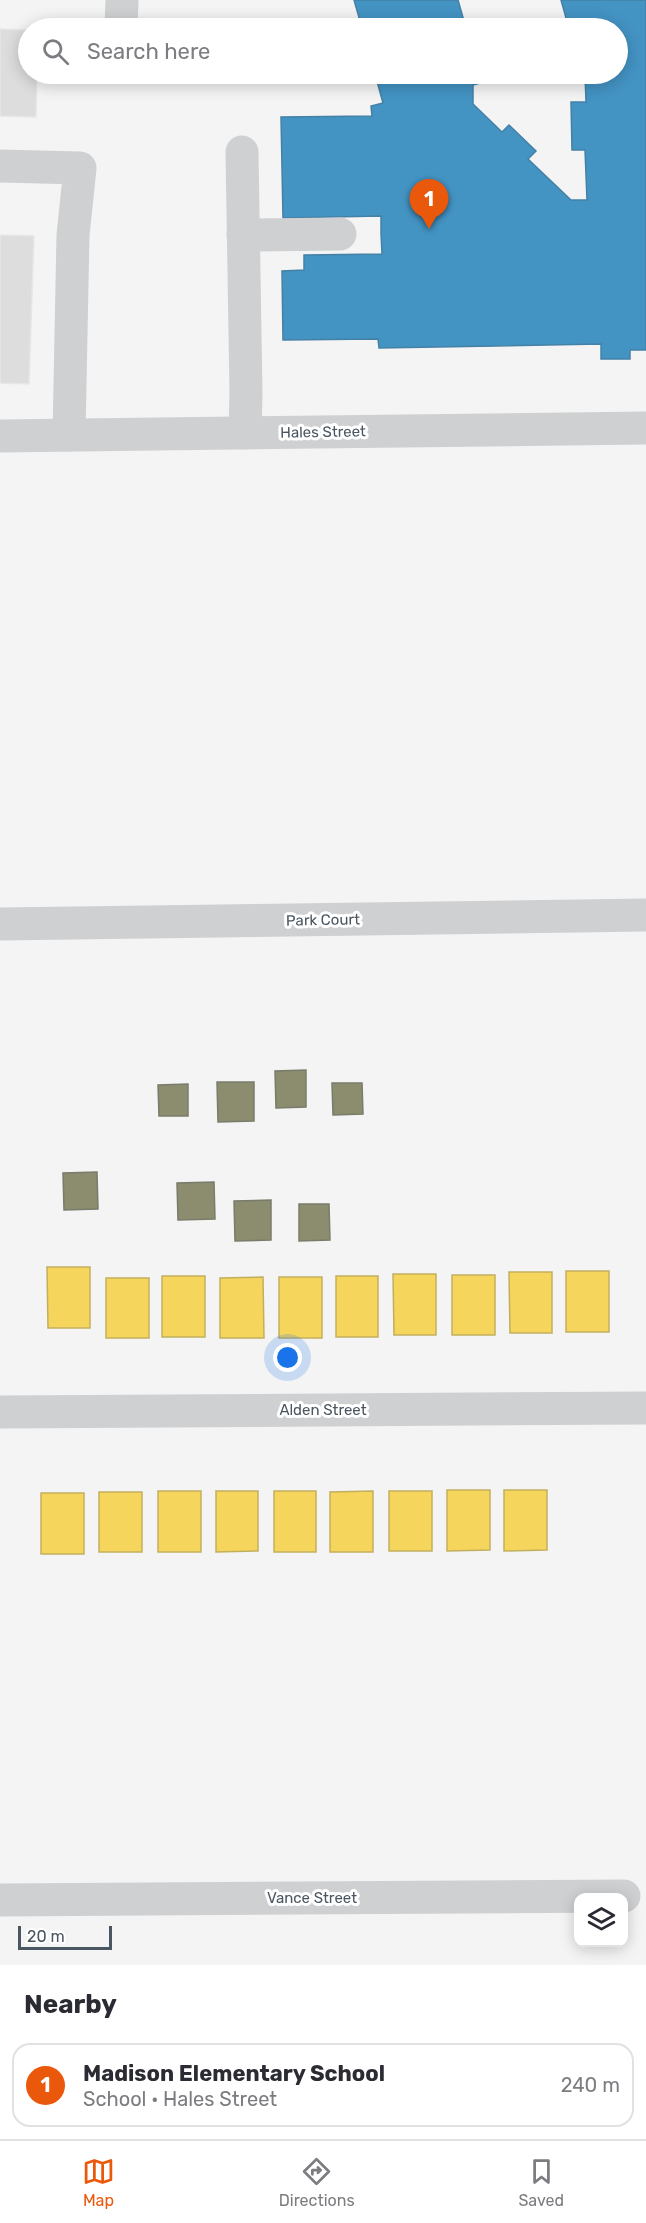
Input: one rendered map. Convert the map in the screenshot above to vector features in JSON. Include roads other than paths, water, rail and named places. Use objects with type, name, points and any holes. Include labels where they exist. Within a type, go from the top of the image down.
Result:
[{"type":"street","points":[[121,18],[122,0]]},
{"type":"street","points":[[242,152],[245,433]]},
{"type":"street","points":[[0,166],[80,168],[73,235],[69,435]]},
{"type":"street","points":[[243,234],[340,234]]},
{"type":"street","name":"Hales Street","points":[[0,436],[646,428]]},
{"type":"street","name":"Park Court","points":[[0,924],[646,915]]},
{"type":"street","name":"Alden Street","points":[[0,1412],[646,1408]]},
{"type":"street","name":"Vance Street","points":[[0,1900],[574,1896]]},
{"type":"place","name":"Madison Elementary School","points":[[429,229]]}]
